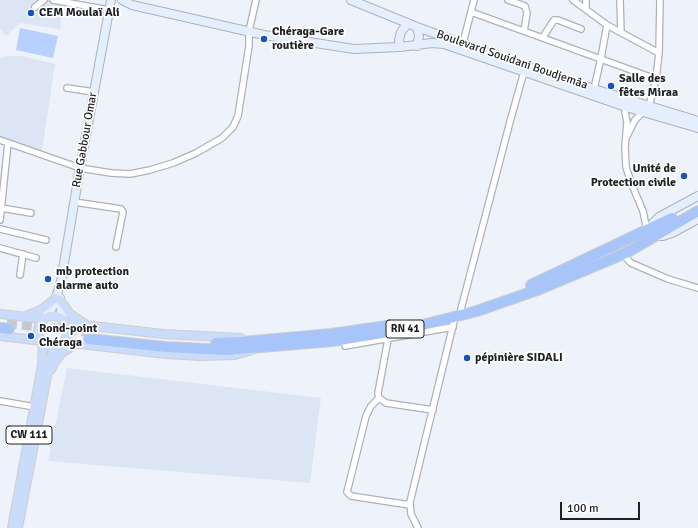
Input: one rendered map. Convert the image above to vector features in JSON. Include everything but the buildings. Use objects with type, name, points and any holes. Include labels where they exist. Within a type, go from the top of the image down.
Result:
[{"type":"highway","name":"RN 41","points":[[89,332],[134,338],[194,343],[257,344],[381,327],[458,313],[519,297],[622,254],[651,232],[698,204]]},
{"type":"highway","name":"RN 41","points":[[458,313],[538,283],[698,211]]},
{"type":"main road","name":"Rue Gabbour Omar","points":[[45,318],[52,310],[58,299],[80,168],[111,0]]},
{"type":"main road","points":[[122,0],[132,5],[264,35],[354,49],[417,46],[419,36],[417,27]]},
{"type":"main road","name":"Boulevard Souidani Boudjemâa","points":[[356,1],[417,27],[594,89],[627,103]]},
{"type":"main road","points":[[400,47],[400,32],[408,23]]},
{"type":"main road","name":"Boulevard Souidani Boudjemâa","points":[[417,46],[432,43],[444,44],[524,72],[646,109],[698,128]]},
{"type":"main road","name":"Boulevard Souidani Boudjemâa","points":[[646,109],[698,121]]},
{"type":"main road","points":[[698,196],[659,217],[652,224],[651,232],[663,236],[672,233],[698,219]]},
{"type":"main road","name":"Rue Gabbour Omar","points":[[58,299],[60,310],[65,321]]},
{"type":"main road","points":[[21,316],[32,314],[41,310],[58,299],[70,314],[89,332]]},
{"type":"main road","points":[[0,314],[45,318],[53,317],[89,332]]},
{"type":"main road","points":[[43,341],[40,336],[39,327],[45,318]]},
{"type":"main road","points":[[60,344],[68,336],[68,327],[65,321]]},
{"type":"main road","points":[[0,336],[43,341],[51,345],[76,344],[166,354],[201,356],[235,355],[257,344]]},
{"type":"main road","name":"CW 111","points":[[12,528],[43,361],[43,341]]},
{"type":"main road","name":"CW 111","points":[[18,528],[50,362],[60,344]]},
{"type":"main road","points":[[45,386],[56,359],[76,344]]},
{"type":"street","points":[[35,7],[44,0]]},
{"type":"street","points":[[53,0],[109,10]]},
{"type":"street","points":[[0,140],[80,168],[111,173],[130,174],[150,170],[173,163],[196,153],[222,138],[232,127],[238,116],[249,46],[249,31],[256,0]]},
{"type":"street","points":[[463,43],[474,0]]},
{"type":"street","points":[[508,0],[525,6],[524,31]]},
{"type":"street","points":[[573,0],[607,24],[659,53]]},
{"type":"street","points":[[586,0],[586,9]]},
{"type":"street","points":[[620,0],[621,32]]},
{"type":"street","points":[[626,138],[633,123],[646,109],[656,79],[659,53],[660,0]]},
{"type":"street","points":[[471,12],[656,79]]},
{"type":"street","points":[[542,37],[554,20],[558,20],[581,29]]},
{"type":"street","points":[[594,89],[607,24]]},
{"type":"street","points":[[418,528],[411,514],[410,505],[453,327],[524,72]]},
{"type":"street","points":[[67,88],[94,92]]},
{"type":"street","points":[[627,103],[626,167],[651,232]]},
{"type":"street","points":[[0,220],[8,143]]},
{"type":"street","points":[[74,202],[121,209],[123,212],[116,247]]},
{"type":"street","points":[[1,208],[31,213]]},
{"type":"street","points":[[0,229],[46,240]]},
{"type":"street","points":[[0,248],[36,258]]},
{"type":"street","points":[[20,275],[23,254]]},
{"type":"street","points":[[622,254],[631,263],[668,279],[698,288]]},
{"type":"street","points":[[345,346],[453,327]]},
{"type":"street","points":[[388,339],[378,393],[379,398],[386,403],[433,410]]},
{"type":"street","points":[[379,398],[371,406],[366,416],[347,492],[351,496],[410,505]]},
{"type":"street","points":[[0,401],[35,407]]},
{"type":"shaded area","name":"CEM Moulaï Ali","points":[[0,0],[48,0],[63,3],[60,29],[20,23],[6,36],[0,29]]},
{"type":"shaded area","points":[[20,28],[58,36],[53,58],[16,50]]},
{"type":"shaded area","points":[[7,56],[21,56],[55,64],[42,151],[0,137],[0,58]]},
{"type":"shaded area","points":[[67,368],[321,398],[310,483],[48,461]]},
{"type":"tunnel","points":[[7,323],[89,332]]},
{"type":"place","name":"CEM Moulaï Ali","points":[[31,13]]},
{"type":"place","name":"Chéraga-Gare routière","points":[[264,39]]},
{"type":"place","name":"Salle des fêtes Miraa","points":[[611,86]]},
{"type":"place","name":"Unité de Protection civile","points":[[684,176]]},
{"type":"place","name":"mb protection alarme auto","points":[[48,279]]},
{"type":"place","name":"Rond-point Chéraga","points":[[31,336]]},
{"type":"place","name":"pépinière SIDALI","points":[[467,358]]}]
